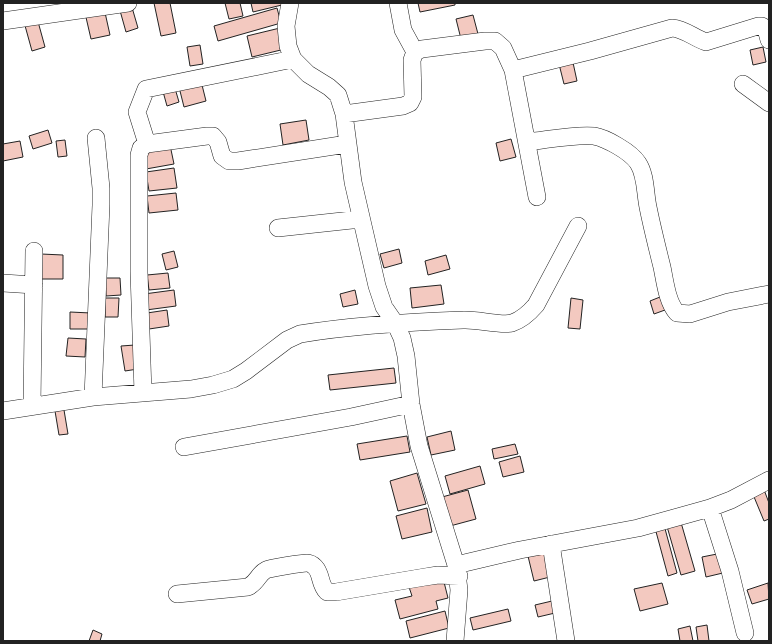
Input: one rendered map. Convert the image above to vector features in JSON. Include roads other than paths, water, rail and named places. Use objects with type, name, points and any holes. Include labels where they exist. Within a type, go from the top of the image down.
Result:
[{"type":"street","points":[[3,21],[70,7],[128,3]]},
{"type":"street","points":[[290,3],[286,26],[288,46],[293,59],[308,74],[329,87],[338,95],[344,114],[353,182],[377,286],[384,307],[395,323],[402,338],[406,356],[411,404],[419,446],[458,570],[459,590],[455,641]]},
{"type":"street","points":[[398,3],[403,30],[415,52]]},
{"type":"street","points":[[513,70],[590,51],[672,28],[678,28],[699,40],[706,42],[762,26],[766,29],[769,40]]},
{"type":"street","points":[[344,114],[403,106],[410,103],[413,96],[412,60],[415,52],[422,49],[495,41],[504,48],[513,70],[537,197]]},
{"type":"street","points":[[147,144],[137,112],[146,89],[293,59]]},
{"type":"street","points":[[743,84],[769,103]]},
{"type":"street","points":[[144,392],[140,272],[139,155],[141,148],[147,144],[213,136],[218,142],[222,156],[229,161],[238,161],[347,144]]},
{"type":"street","points":[[527,142],[595,136],[605,139],[633,156],[639,164],[642,174],[672,308],[677,313],[690,314],[728,302],[769,294]]},
{"type":"street","points":[[94,397],[101,205],[101,188],[96,138]]},
{"type":"street","points":[[278,228],[361,219]]},
{"type":"street","points":[[3,411],[94,397],[191,389],[213,385],[233,379],[287,340],[300,334],[395,323],[476,319],[499,323],[512,323],[529,314],[536,305],[578,226]]},
{"type":"street","points":[[32,406],[34,251]]},
{"type":"street","points":[[3,283],[34,285]]},
{"type":"street","points":[[184,447],[350,417],[411,404]]},
{"type":"street","points":[[177,594],[248,586],[255,583],[260,575],[267,569],[307,563],[314,565],[318,570],[322,587],[327,592],[336,592],[438,575],[551,544],[638,528],[710,508],[730,500],[769,480]]},
{"type":"street","points":[[710,508],[730,572],[746,633]]},
{"type":"street","points":[[551,544],[566,641]]}]
